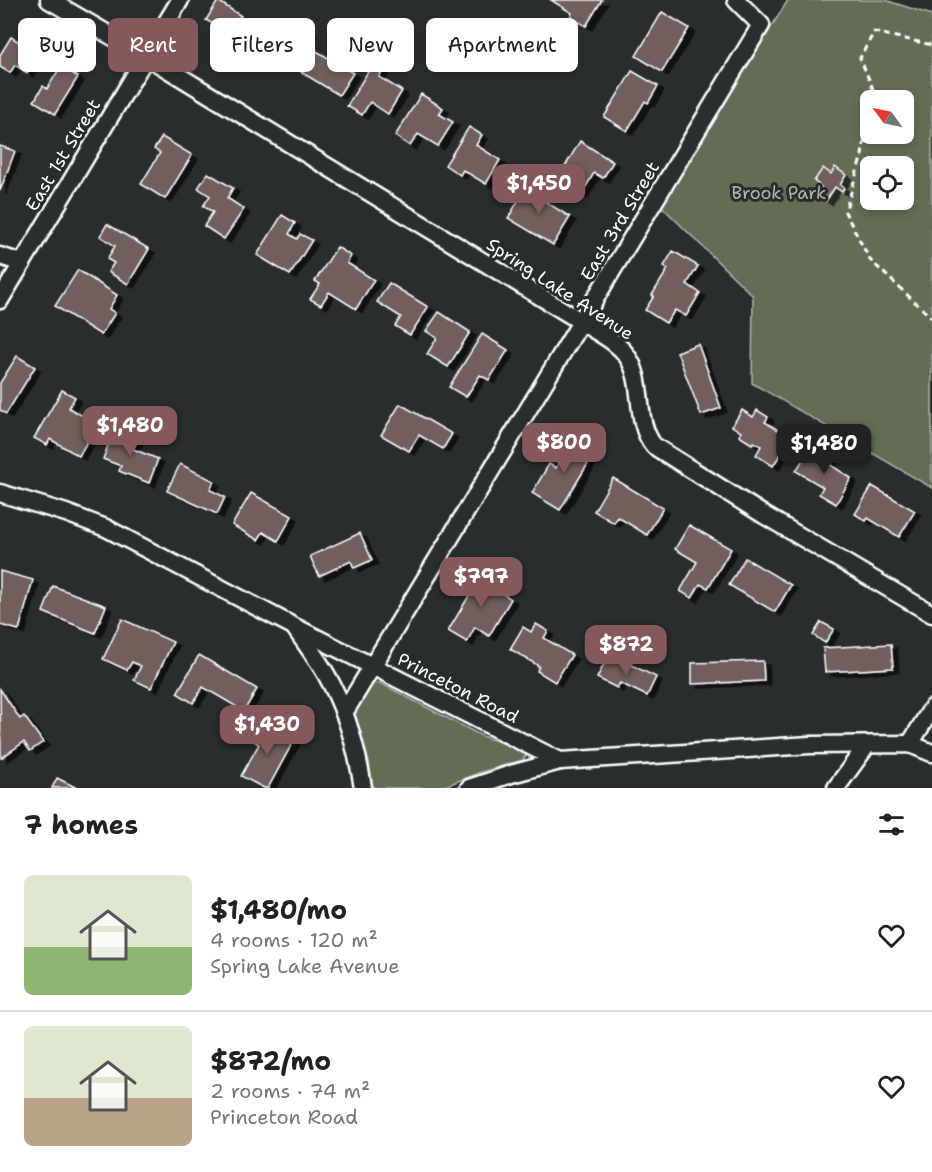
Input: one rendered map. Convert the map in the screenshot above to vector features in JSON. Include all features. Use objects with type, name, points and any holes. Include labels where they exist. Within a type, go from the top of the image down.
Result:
[{"type":"street","name":"Spring Lake Avenue","points":[[49,0],[108,34]]},
{"type":"street","name":"East 1st Street","points":[[169,18],[180,0]]},
{"type":"street","name":"East 3rd Street","points":[[344,713],[761,25],[736,0]]},
{"type":"street","name":"East 1st Street","points":[[0,300],[136,72]]},
{"type":"street","name":"Spring Lake Avenue","points":[[172,72],[616,345],[628,356],[636,376],[646,437],[654,446],[764,515],[932,615]]},
{"type":"street","points":[[0,256],[21,263]]},
{"type":"street","name":"Princeton Road","points":[[0,492],[106,528],[294,627],[560,761]]},
{"type":"street","points":[[294,627],[326,675],[344,713],[359,761],[363,788]]},
{"type":"street","points":[[910,744],[932,708]]},
{"type":"street","points":[[469,788],[560,761],[810,745],[910,744],[932,753]]},
{"type":"street","points":[[836,788],[867,745]]},
{"type":"path","points":[[873,90],[860,58],[874,32],[932,45]]},
{"type":"path","points":[[864,144],[845,212],[870,260],[932,318]]},
{"type":"green space","name":"Brook Park","points":[[788,0],[885,0],[932,15],[932,488],[752,383],[753,296],[661,206]]},
{"type":"green space","points":[[374,683],[380,683],[482,736],[521,750],[526,755],[523,760],[481,772],[440,788],[373,788],[369,762],[355,721],[355,713]]},
{"type":"building","points":[[551,0],[602,0],[586,26],[578,22],[578,18],[570,17],[572,13]]},
{"type":"building","points":[[218,1],[241,16],[240,18],[210,18],[210,22],[206,20]]},
{"type":"building","points":[[662,12],[689,28],[662,72],[636,56]]},
{"type":"building","points":[[11,37],[18,41],[18,67],[15,65],[10,73],[0,67],[0,55]]},
{"type":"building","points":[[315,50],[327,57],[327,72],[353,73],[339,95],[301,72],[315,72]]},
{"type":"building","points":[[632,71],[658,86],[648,103],[645,101],[627,131],[604,117]]},
{"type":"building","points":[[57,72],[70,72],[78,77],[55,114],[34,101],[43,86],[47,89]]},
{"type":"building","points":[[368,72],[382,72],[379,77],[402,91],[388,114],[370,102],[362,115],[347,106]]},
{"type":"building","points":[[421,94],[443,108],[439,114],[453,122],[438,146],[418,134],[410,146],[395,136]]},
{"type":"building","points":[[469,127],[482,135],[476,145],[500,160],[486,184],[463,170],[460,175],[445,165]]},
{"type":"building","points":[[162,137],[192,155],[165,199],[141,184],[160,153],[154,149]]},
{"type":"building","points":[[580,141],[613,162],[603,178],[594,173],[581,195],[557,180]]},
{"type":"building","points":[[0,146],[15,151],[0,191]]},
{"type":"building","points":[[835,167],[846,175],[840,185],[844,188],[842,192],[835,187],[826,201],[816,195],[821,187],[814,181],[823,168],[831,174]]},
{"type":"building","points":[[208,173],[233,188],[227,198],[244,209],[224,239],[204,226],[213,212],[203,206],[210,196],[198,188]]},
{"type":"building","points":[[530,181],[543,189],[538,197],[570,217],[553,245],[508,218]]},
{"type":"building","points":[[282,215],[295,223],[289,234],[297,239],[300,234],[312,240],[290,275],[257,255]]},
{"type":"building","points":[[107,224],[149,249],[128,284],[108,272],[114,263],[107,259],[115,246],[100,236]]},
{"type":"building","points":[[337,247],[351,256],[347,263],[374,280],[356,309],[329,292],[321,305],[310,299],[320,284],[315,281]]},
{"type":"building","points":[[673,251],[698,266],[687,284],[700,293],[686,316],[675,310],[666,323],[645,310],[668,269],[664,266]]},
{"type":"building","points":[[78,270],[117,295],[109,309],[115,313],[101,335],[55,306]]},
{"type":"building","points":[[389,283],[428,307],[410,335],[395,326],[401,317],[377,302]]},
{"type":"building","points":[[439,312],[470,332],[448,367],[427,354],[437,338],[426,331]]},
{"type":"building","points":[[482,334],[508,350],[489,380],[480,375],[466,397],[449,387]]},
{"type":"building","points":[[698,344],[721,408],[701,415],[677,352]]},
{"type":"building","points":[[17,356],[35,367],[6,414],[0,410],[0,383]]},
{"type":"building","points":[[62,390],[75,397],[69,408],[97,424],[79,456],[50,439],[47,445],[34,438]]},
{"type":"building","points":[[400,404],[452,434],[443,449],[419,435],[409,451],[381,435]]},
{"type":"building","points":[[742,410],[753,417],[757,410],[768,417],[765,422],[791,438],[773,466],[756,455],[761,446],[754,442],[752,444],[739,436],[741,432],[732,426]]},
{"type":"building","points":[[114,429],[138,438],[133,449],[158,459],[149,483],[119,471],[121,466],[103,459]]},
{"type":"building","points":[[568,436],[595,452],[560,510],[532,493],[549,464],[556,468]]},
{"type":"building","points":[[811,446],[832,459],[829,464],[851,478],[836,504],[819,494],[823,487],[796,471]]},
{"type":"building","points":[[180,464],[214,481],[210,490],[225,497],[217,514],[167,491]]},
{"type":"building","points":[[613,478],[663,508],[647,535],[618,517],[614,523],[594,511]]},
{"type":"building","points":[[872,486],[915,511],[899,537],[868,518],[866,521],[855,514]]},
{"type":"building","points":[[251,493],[292,516],[278,541],[263,532],[258,540],[232,525]]},
{"type":"building","points":[[689,525],[731,549],[708,588],[700,584],[692,598],[680,591],[697,562],[675,549]]},
{"type":"building","points":[[360,533],[372,560],[354,568],[351,561],[319,576],[310,556]]},
{"type":"building","points":[[745,558],[791,585],[775,612],[729,585]]},
{"type":"building","points":[[485,569],[505,581],[499,591],[511,599],[489,636],[475,627],[467,642],[448,631]]},
{"type":"building","points":[[0,571],[33,580],[19,630],[0,625]]},
{"type":"building","points":[[53,586],[106,606],[95,633],[43,612]]},
{"type":"building","points":[[122,619],[173,642],[151,688],[134,680],[141,666],[132,662],[127,670],[103,659]]},
{"type":"building","points":[[821,622],[834,629],[825,643],[813,635]]},
{"type":"building","points":[[536,624],[548,631],[544,638],[572,655],[555,682],[537,671],[539,666],[510,649],[523,627],[531,632]]},
{"type":"building","points":[[891,644],[893,668],[825,672],[823,648]]},
{"type":"building","points":[[609,654],[656,677],[647,696],[620,683],[617,688],[597,678]]},
{"type":"building","points":[[199,655],[257,689],[244,711],[203,687],[193,703],[177,693]]},
{"type":"building","points":[[763,661],[764,681],[692,684],[692,663]]},
{"type":"building","points":[[0,689],[20,719],[24,716],[43,742],[30,751],[24,742],[1,758]]},
{"type":"building","points":[[262,722],[294,740],[268,788],[241,776],[259,744],[252,740]]},
{"type":"building","points":[[57,778],[77,788],[52,788]]}]
